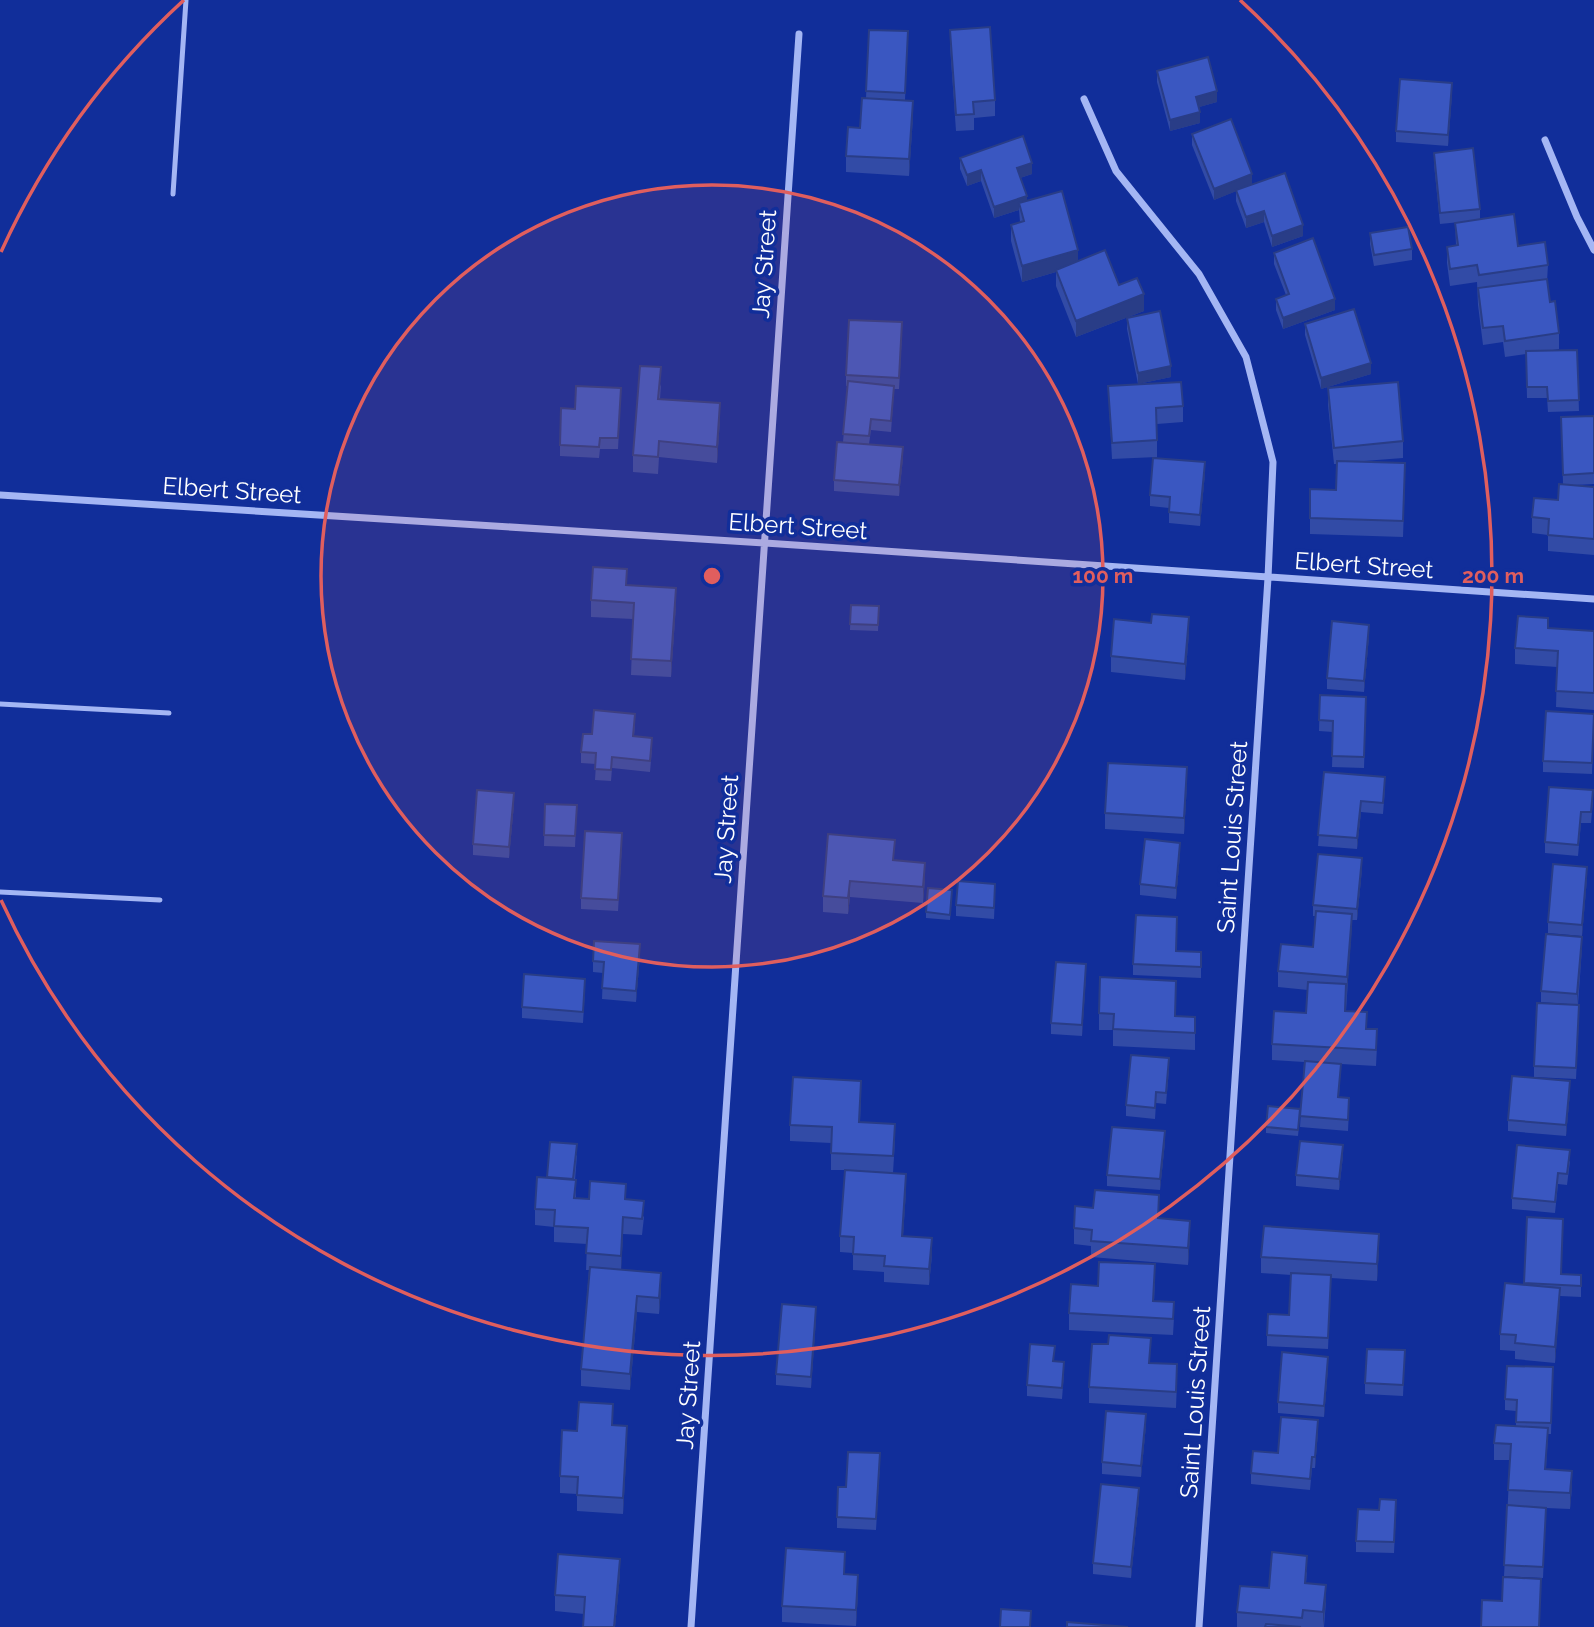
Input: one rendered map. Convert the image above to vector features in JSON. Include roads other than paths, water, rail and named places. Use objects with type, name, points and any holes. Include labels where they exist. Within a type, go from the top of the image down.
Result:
[{"type":"street","name":"Jay Street","points":[[691,1627],[799,34]]},
{"type":"street","name":"Saint Louis Street","points":[[1084,99],[1116,171],[1199,274],[1245,357],[1273,462],[1268,578],[1199,1627]]},
{"type":"street","points":[[1545,139],[1577,217],[1594,250]]},
{"type":"street","name":"Elbert Street","points":[[0,495],[1594,599]]},
{"type":"lane","points":[[173,194],[186,0]]},
{"type":"lane","points":[[0,704],[169,713]]},
{"type":"lane","points":[[0,892],[160,900]]}]
